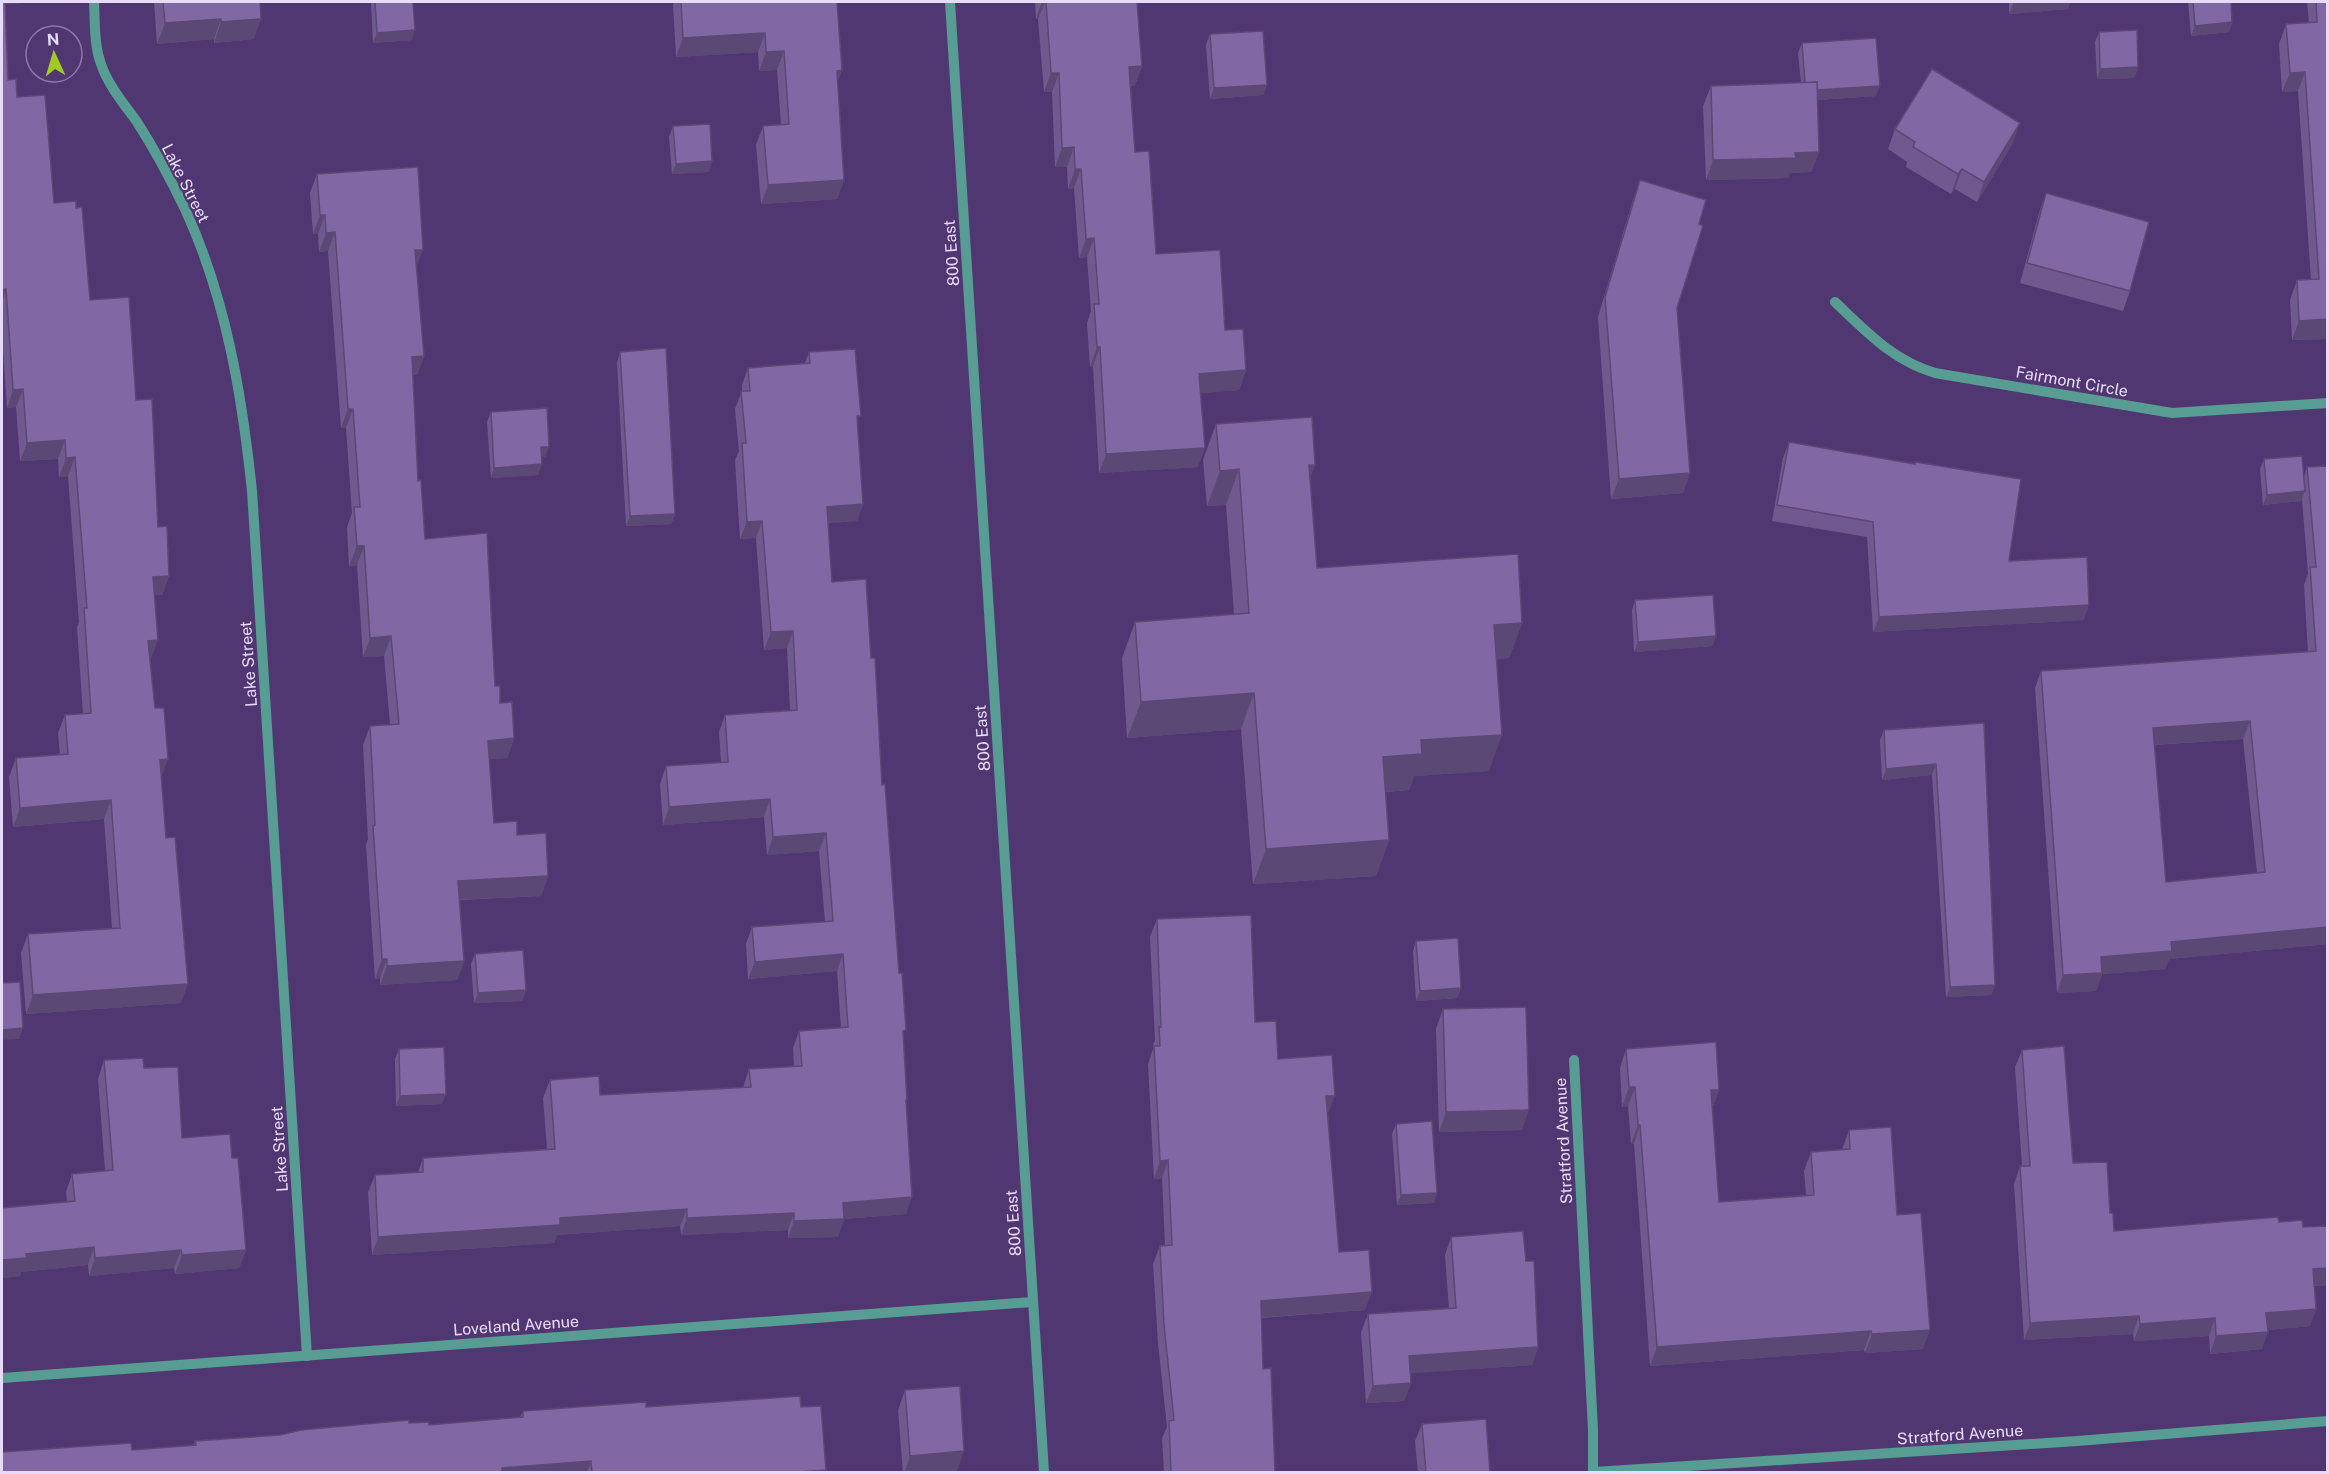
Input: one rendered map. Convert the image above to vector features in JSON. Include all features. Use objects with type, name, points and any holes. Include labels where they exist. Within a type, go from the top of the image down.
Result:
[{"type":"street","name":"Lake Street","points":[[94,2],[100,63],[156,154],[181,201],[208,267],[238,382],[252,491],[307,1356]]},
{"type":"street","name":"800 East","points":[[950,2],[1044,1473]]},
{"type":"street","name":"Fairmont Circle","points":[[1835,302],[1898,357],[1916,367],[1935,373],[2172,413],[2328,403]]},
{"type":"street","name":"Stratford Avenue","points":[[1574,1060],[1594,1473],[2077,1441],[2328,1421]]},
{"type":"street","name":"Loveland Avenue","points":[[2,1378],[1033,1302]]},
{"type":"building","points":[[2,2],[5,2],[8,80],[16,79],[17,97],[45,95],[54,203],[76,201],[76,208],[82,207],[90,300],[129,297],[136,400],[152,399],[158,527],[167,526],[169,576],[153,577],[158,640],[148,641],[155,708],[164,708],[168,759],[160,760],[166,838],[175,837],[188,984],[33,995],[28,934],[120,928],[111,800],[20,808],[16,758],[68,754],[65,715],[91,713],[84,608],[87,608],[75,457],[66,458],[65,440],[27,443],[23,389],[13,390],[6,289],[2,290]]},
{"type":"building","points":[[163,2],[260,2],[261,19],[165,23]]},
{"type":"building","points":[[375,2],[413,2],[415,30],[377,33]]},
{"type":"building","points":[[681,2],[837,2],[842,70],[837,71],[844,180],[768,185],[763,126],[789,124],[784,51],[766,52],[765,33],[683,38]]},
{"type":"building","points":[[1046,2],[1137,2],[1142,66],[1129,67],[1135,152],[1149,151],[1156,254],[1220,250],[1225,330],[1243,329],[1246,370],[1199,374],[1205,448],[1106,454],[1100,347],[1097,347],[1094,304],[1099,304],[1094,238],[1086,239],[1081,169],[1075,169],[1074,147],[1062,148],[1059,73],[1051,73]]},
{"type":"building","points":[[2193,2],[2231,2],[2232,22],[2195,26]]},
{"type":"building","points":[[2316,2],[2328,2],[2328,319],[2299,321],[2297,280],[2319,279],[2305,72],[2290,73],[2286,24],[2317,22]]},
{"type":"building","points":[[2137,30],[2138,67],[2100,69],[2099,32]]},
{"type":"building","points":[[1263,31],[1267,85],[1214,88],[1210,34]]},
{"type":"building","points":[[1876,38],[1880,86],[1817,90],[1817,82],[1805,83],[1802,43]]},
{"type":"building","points":[[1932,69],[2020,123],[1984,182],[1962,169],[1958,174],[1913,147],[1915,142],[1895,129]]},
{"type":"building","points":[[1817,82],[1819,152],[1795,153],[1796,158],[1713,160],[1711,86]]},
{"type":"building","points":[[710,124],[712,161],[676,164],[673,126]]},
{"type":"building","points":[[418,167],[423,250],[415,250],[424,356],[412,357],[418,481],[421,480],[425,539],[487,533],[495,686],[500,686],[500,703],[512,702],[514,738],[488,741],[494,823],[517,821],[517,835],[546,833],[548,876],[458,881],[464,961],[387,966],[387,959],[382,959],[373,826],[375,825],[370,726],[399,724],[391,636],[370,638],[364,546],[357,546],[354,507],[360,507],[353,409],[348,409],[335,232],[326,233],[325,215],[320,215],[317,174]]},
{"type":"building","points":[[1640,180],[1706,200],[1699,224],[1703,226],[1677,308],[1690,473],[1619,479],[1605,297]]},
{"type":"building","points":[[2046,193],[2149,222],[2130,291],[2027,263]]},
{"type":"building","points":[[666,348],[675,514],[630,516],[620,352]]},
{"type":"building","points":[[855,349],[861,416],[857,416],[863,504],[827,507],[832,582],[866,579],[871,658],[875,658],[882,785],[885,784],[899,973],[902,973],[912,1197],[843,1203],[844,1219],[794,1221],[794,1213],[687,1218],[687,1209],[560,1218],[560,1225],[378,1237],[375,1175],[423,1172],[423,1158],[555,1149],[550,1080],[599,1076],[600,1095],[751,1087],[749,1069],[802,1066],[799,1031],[848,1027],[843,954],[755,962],[752,927],[833,921],[826,833],[773,837],[770,799],[669,807],[666,766],[728,762],[725,715],[797,710],[793,631],[771,632],[762,521],[747,522],[742,443],[746,443],[741,391],[750,391],[748,368],[810,363],[809,352]]},
{"type":"building","points":[[547,408],[549,447],[541,447],[542,464],[494,468],[491,412]]},
{"type":"building","points":[[1312,417],[1315,465],[1309,465],[1317,568],[1518,554],[1522,623],[1494,625],[1502,735],[1421,740],[1422,754],[1383,757],[1389,840],[1266,849],[1254,693],[1141,702],[1135,622],[1249,613],[1239,469],[1220,471],[1216,424]]},
{"type":"building","points":[[1789,442],[1915,464],[1915,462],[2021,479],[2009,561],[2087,557],[2089,605],[1879,617],[1873,522],[1777,505]]},
{"type":"building","points":[[2302,456],[2305,491],[2267,495],[2264,459]]},
{"type":"building","points":[[2328,466],[2328,927],[2171,942],[2172,951],[2101,957],[2102,973],[2063,975],[2041,671],[2316,651],[2310,567],[2316,567],[2307,467]],"holes":[[[2250,721],[2265,872],[2166,882],[2153,728]]]},
{"type":"building","points":[[1713,595],[1716,636],[1638,642],[1635,600]]},
{"type":"building","points":[[1984,723],[1995,985],[1950,987],[1936,764],[1886,769],[1884,730]]},
{"type":"building","points":[[1251,915],[1255,1022],[1276,1021],[1278,1059],[1332,1055],[1335,1096],[1326,1096],[1339,1252],[1369,1250],[1372,1292],[1261,1301],[1263,1369],[1271,1368],[1275,1473],[1171,1473],[1169,1421],[1174,1420],[1164,1325],[1160,1246],[1172,1245],[1168,1160],[1160,1161],[1154,1046],[1160,1046],[1159,1027],[1161,1027],[1157,919]]},
{"type":"building","points":[[1458,938],[1461,988],[1420,991],[1416,941]]},
{"type":"building","points":[[523,950],[526,990],[478,993],[475,954]]},
{"type":"building","points":[[20,982],[23,1028],[2,1030],[2,983]]},
{"type":"building","points":[[1526,1007],[1529,1110],[1446,1112],[1443,1009]]},
{"type":"building","points":[[1716,1042],[1719,1090],[1711,1090],[1719,1202],[1814,1195],[1811,1152],[1850,1149],[1849,1130],[1891,1127],[1897,1215],[1921,1213],[1930,1330],[1872,1334],[1871,1331],[1657,1347],[1640,1125],[1638,1125],[1635,1087],[1629,1087],[1626,1049]]},
{"type":"building","points":[[2064,1046],[2073,1163],[2107,1162],[2110,1213],[2113,1213],[2114,1231],[2278,1217],[2279,1222],[2302,1220],[2303,1227],[2328,1226],[2328,1268],[2313,1269],[2316,1309],[2266,1313],[2268,1332],[2216,1336],[2215,1318],[2140,1324],[2139,1316],[2030,1323],[2020,1166],[2030,1166],[2022,1050]]},
{"type":"building","points":[[444,1047],[446,1094],[400,1096],[399,1049]]},
{"type":"building","points":[[143,1058],[144,1068],[178,1067],[182,1138],[230,1134],[232,1158],[238,1158],[246,1250],[182,1255],[181,1250],[95,1258],[94,1247],[26,1254],[27,1258],[2,1260],[2,1208],[75,1201],[72,1174],[113,1170],[104,1060]]},
{"type":"building","points":[[1432,1121],[1437,1193],[1401,1195],[1396,1124]]},
{"type":"building","points":[[1523,1231],[1526,1261],[1534,1261],[1538,1347],[1409,1356],[1411,1383],[1373,1386],[1368,1314],[1456,1308],[1451,1237]]},
{"type":"building","points":[[960,1386],[964,1451],[910,1456],[905,1390]]},
{"type":"building","points":[[800,1396],[801,1407],[821,1406],[826,1470],[784,1473],[592,1473],[591,1461],[502,1468],[502,1473],[2,1473],[2,1452],[131,1443],[132,1450],[196,1445],[195,1441],[280,1435],[301,1430],[409,1420],[409,1423],[429,1422],[429,1425],[523,1417],[523,1411],[646,1402],[646,1407]]},
{"type":"building","points":[[1486,1419],[1490,1473],[1426,1473],[1422,1424]]}]
